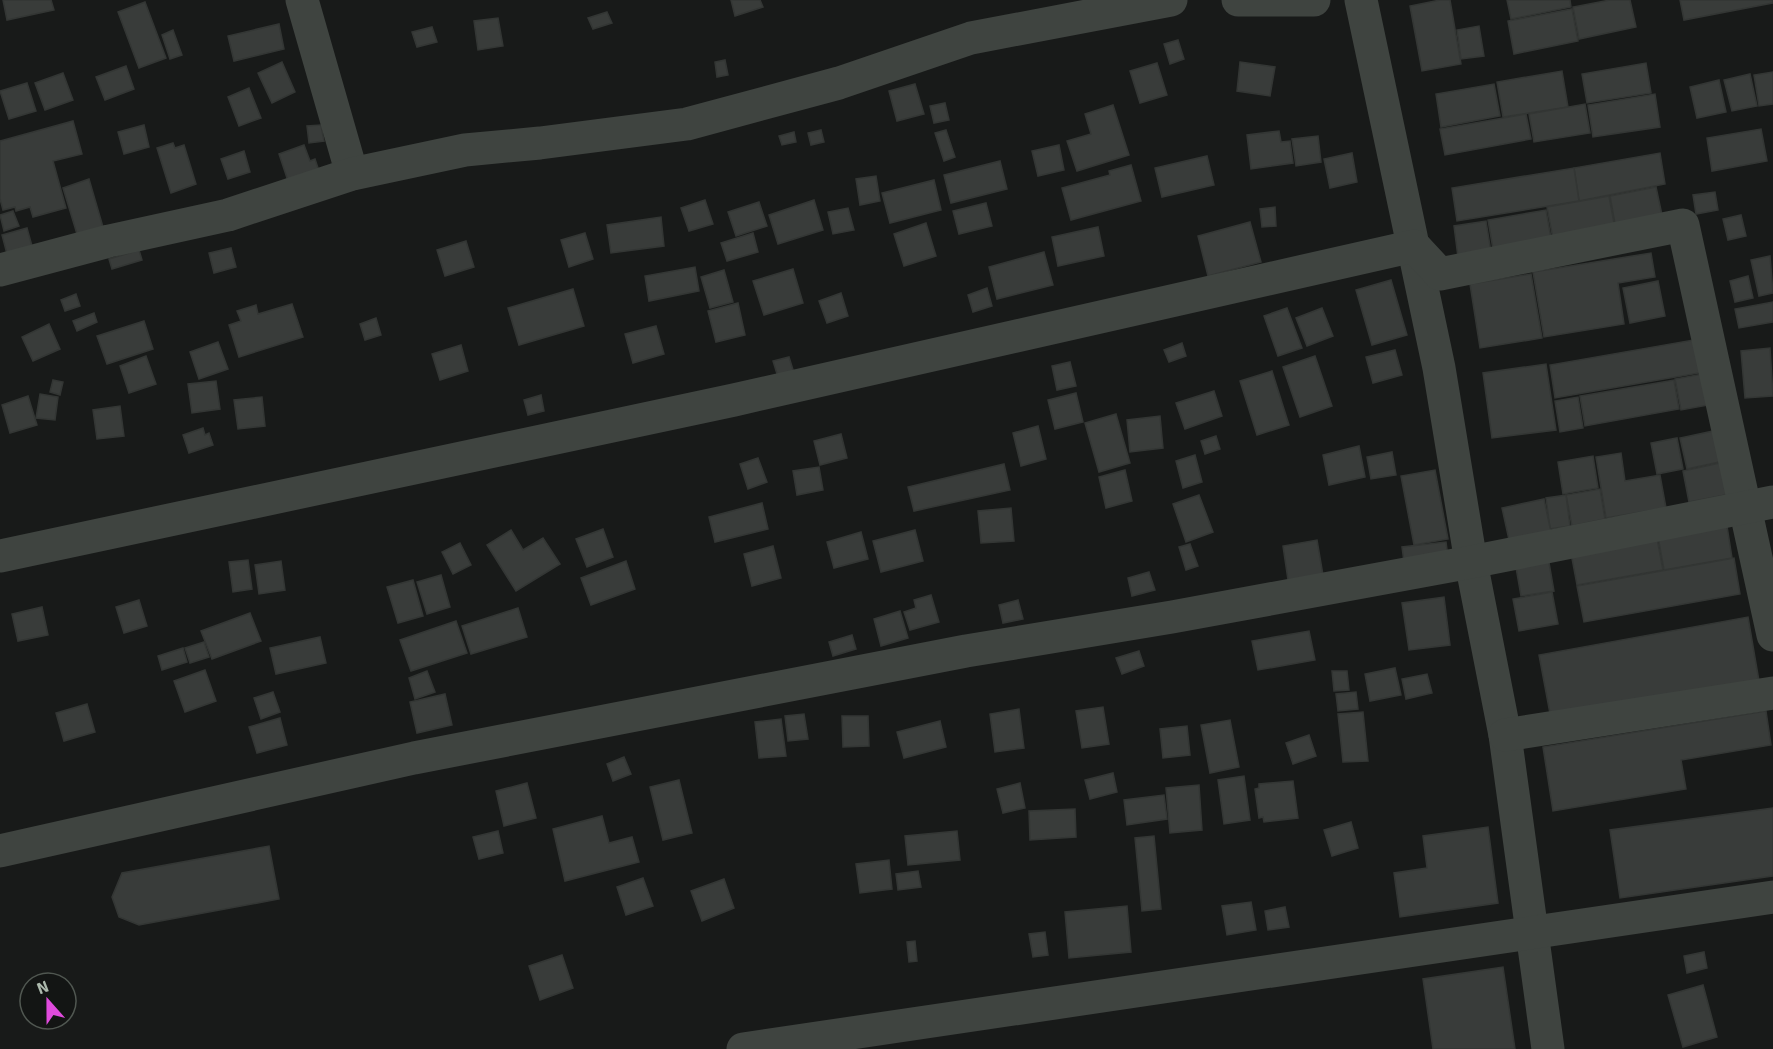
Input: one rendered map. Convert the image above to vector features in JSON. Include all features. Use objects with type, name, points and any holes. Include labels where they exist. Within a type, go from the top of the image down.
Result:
[{"type":"street","points":[[302,0],[352,174]]},
{"type":"street","points":[[0,270],[109,241],[228,215],[352,174],[465,150],[687,124],[838,82],[971,38],[1171,0]]},
{"type":"street","points":[[1238,0],[1314,0]]},
{"type":"street","points":[[1361,0],[1439,368],[1471,562],[1505,735],[1548,1049]]},
{"type":"street","points":[[1414,246],[1440,274],[1683,225],[1758,504],[1773,634]]},
{"type":"street","points":[[0,556],[734,400],[1414,246]]},
{"type":"street","points":[[0,850],[437,753],[966,651],[1172,617],[1471,562],[1758,504]]},
{"type":"street","points":[[1505,735],[1773,693]]},
{"type":"street","points":[[743,1049],[1773,897]]},
{"type":"building","points":[[3,0],[51,0],[54,10],[7,20]]},
{"type":"building","points":[[731,0],[760,0],[763,7],[735,16]]},
{"type":"building","points":[[1450,0],[1461,64],[1422,71],[1410,6]]},
{"type":"building","points":[[1507,0],[1570,0],[1571,7],[1511,19]]},
{"type":"building","points":[[1610,0],[1630,0],[1636,27],[1579,39],[1573,7]]},
{"type":"building","points":[[1680,0],[1773,0],[1773,3],[1684,20]]},
{"type":"building","points":[[145,2],[166,58],[139,68],[118,12]]},
{"type":"building","points":[[1572,9],[1578,41],[1514,54],[1508,21]]},
{"type":"building","points":[[607,12],[612,23],[593,29],[588,18]]},
{"type":"building","points":[[498,18],[503,46],[478,50],[474,21]]},
{"type":"building","points":[[279,24],[284,49],[234,61],[228,36]]},
{"type":"building","points":[[1479,26],[1484,56],[1461,59],[1457,30]]},
{"type":"building","points":[[432,27],[437,42],[417,47],[412,32]]},
{"type":"building","points":[[173,30],[182,55],[170,59],[162,35]]},
{"type":"building","points":[[1178,40],[1184,59],[1170,64],[1164,44]]},
{"type":"building","points":[[725,60],[728,75],[717,77],[715,62]]},
{"type":"building","points":[[282,62],[295,92],[272,103],[258,73]]},
{"type":"building","points":[[1240,62],[1275,67],[1270,96],[1237,91]]},
{"type":"building","points":[[1157,63],[1167,95],[1140,103],[1130,71]]},
{"type":"building","points":[[1646,63],[1651,93],[1587,103],[1582,74]]},
{"type":"building","points":[[126,66],[134,89],[105,100],[96,77]]},
{"type":"building","points":[[1562,71],[1568,107],[1503,117],[1497,82]]},
{"type":"building","points":[[1773,72],[1773,104],[1759,106],[1754,75]]},
{"type":"building","points":[[63,73],[73,100],[45,110],[35,83]]},
{"type":"building","points":[[1750,74],[1757,106],[1732,111],[1724,80]]},
{"type":"building","points":[[1719,80],[1726,112],[1697,118],[1690,87]]},
{"type":"building","points":[[27,83],[36,111],[9,119],[0,91]]},
{"type":"building","points":[[915,84],[924,114],[897,121],[889,91]]},
{"type":"building","points":[[1494,84],[1500,116],[1441,127],[1436,94]]},
{"type":"building","points":[[249,88],[261,118],[239,126],[228,97]]},
{"type":"building","points":[[1655,94],[1660,127],[1593,137],[1588,105]]},
{"type":"building","points":[[945,103],[949,120],[934,123],[930,106]]},
{"type":"building","points":[[1585,104],[1590,133],[1534,142],[1529,114]]},
{"type":"building","points":[[1113,105],[1129,155],[1077,171],[1067,141],[1091,134],[1085,114]]},
{"type":"building","points":[[1526,114],[1531,139],[1445,155],[1440,129]]},
{"type":"building","points":[[73,121],[82,154],[53,161],[66,208],[33,217],[30,207],[16,211],[15,207],[3,210],[0,199],[0,141]]},
{"type":"building","points":[[144,125],[149,147],[124,154],[118,132]]},
{"type":"building","points":[[321,125],[324,141],[309,143],[307,126]]},
{"type":"building","points":[[1761,129],[1767,161],[1712,171],[1707,138]]},
{"type":"building","points":[[821,130],[824,142],[811,145],[808,133]]},
{"type":"building","points":[[946,130],[955,157],[944,161],[935,133]]},
{"type":"building","points":[[1279,131],[1281,142],[1290,141],[1293,163],[1251,169],[1247,135]]},
{"type":"building","points":[[794,132],[796,142],[782,145],[779,136]]},
{"type":"building","points":[[1318,136],[1321,162],[1296,166],[1292,139]]},
{"type":"building","points":[[173,143],[175,148],[184,145],[196,184],[171,193],[157,148]]},
{"type":"building","points":[[304,145],[310,161],[315,159],[320,174],[289,184],[279,154]]},
{"type":"building","points":[[1059,145],[1064,170],[1038,176],[1032,151]]},
{"type":"building","points":[[244,151],[250,172],[228,179],[221,159]]},
{"type":"building","points":[[1352,153],[1357,182],[1330,188],[1324,159]]},
{"type":"building","points":[[1660,153],[1665,184],[1579,201],[1574,168]]},
{"type":"building","points":[[1207,156],[1214,185],[1162,197],[1155,168]]},
{"type":"building","points":[[1000,161],[1007,189],[951,203],[944,175]]},
{"type":"building","points":[[1131,165],[1141,201],[1071,220],[1062,188],[1110,175],[1109,171]]},
{"type":"building","points":[[1574,168],[1579,201],[1457,221],[1452,188]]},
{"type":"building","points":[[876,176],[880,201],[860,205],[856,179]]},
{"type":"building","points":[[89,179],[103,227],[77,234],[63,188]]},
{"type":"building","points":[[934,180],[941,210],[890,223],[882,193]]},
{"type":"building","points":[[1656,187],[1662,215],[1615,224],[1610,196]]},
{"type":"building","points":[[1715,192],[1718,210],[1696,214],[1693,195]]},
{"type":"building","points":[[1609,196],[1615,228],[1553,239],[1547,207]]},
{"type":"building","points":[[705,200],[713,224],[689,231],[681,208]]},
{"type":"building","points":[[814,200],[823,230],[778,244],[769,215]]},
{"type":"building","points":[[759,202],[767,226],[736,236],[728,212]]},
{"type":"building","points":[[986,203],[992,226],[959,234],[953,211]]},
{"type":"building","points":[[1275,207],[1276,226],[1262,227],[1260,209]]},
{"type":"building","points":[[848,208],[854,230],[833,234],[828,212]]},
{"type":"building","points":[[1546,210],[1551,238],[1493,249],[1488,220]]},
{"type":"building","points":[[13,211],[19,226],[4,231],[0,215]]},
{"type":"building","points":[[1741,215],[1746,236],[1728,240],[1723,219]]},
{"type":"building","points":[[661,217],[664,246],[611,253],[607,225]]},
{"type":"building","points":[[1486,221],[1491,252],[1458,257],[1454,226]]},
{"type":"building","points":[[1250,222],[1261,262],[1208,276],[1198,236]]},
{"type":"building","points":[[926,223],[936,256],[904,266],[894,234]]},
{"type":"building","points":[[1098,227],[1104,256],[1058,266],[1052,237]]},
{"type":"building","points":[[27,228],[32,246],[7,254],[2,235]]},
{"type":"building","points":[[585,233],[593,259],[569,267],[561,240]]},
{"type":"building","points":[[753,233],[758,252],[727,261],[721,243]]},
{"type":"building","points":[[466,241],[474,267],[445,276],[437,250]]},
{"type":"building","points":[[231,248],[236,267],[214,273],[209,253]]},
{"type":"building","points":[[139,250],[142,260],[112,269],[109,259]]},
{"type":"building","points":[[1044,252],[1053,285],[997,299],[989,267]]},
{"type":"building","points":[[1651,253],[1655,277],[1618,283],[1624,324],[1544,337],[1533,272]]},
{"type":"building","points":[[1770,256],[1773,293],[1759,296],[1751,260]]},
{"type":"building","points":[[695,267],[699,291],[649,301],[645,276]]},
{"type":"building","points":[[793,269],[803,303],[764,315],[753,281]]},
{"type":"building","points":[[724,270],[733,302],[710,308],[701,277]]},
{"type":"building","points":[[1531,274],[1542,338],[1480,348],[1470,284]]},
{"type":"building","points":[[1748,276],[1753,298],[1735,302],[1730,281]]},
{"type":"building","points":[[1391,280],[1407,335],[1372,345],[1356,290]]},
{"type":"building","points":[[1658,281],[1665,316],[1630,323],[1623,288]]},
{"type":"building","points":[[987,288],[992,306],[973,312],[968,295]]},
{"type":"building","points":[[573,289],[584,326],[519,345],[508,308]]},
{"type":"building","points":[[841,293],[848,316],[827,323],[819,301]]},
{"type":"building","points":[[76,294],[80,306],[65,311],[61,300]]},
{"type":"building","points":[[1773,302],[1773,322],[1739,328],[1735,309]]},
{"type":"building","points":[[738,303],[745,335],[716,342],[708,311]]},
{"type":"building","points":[[292,304],[303,337],[239,357],[229,325],[241,321],[237,311],[256,305],[258,314]]},
{"type":"building","points":[[1287,308],[1302,348],[1278,356],[1264,316]]},
{"type":"building","points":[[1322,308],[1333,336],[1307,346],[1296,318]]},
{"type":"building","points":[[94,313],[97,322],[77,331],[73,321]]},
{"type":"building","points":[[376,318],[381,335],[365,340],[360,324]]},
{"type":"building","points":[[144,321],[153,349],[107,364],[97,336]]},
{"type":"building","points":[[49,324],[60,349],[33,361],[22,337]]},
{"type":"building","points":[[656,326],[664,354],[633,363],[625,334]]},
{"type":"building","points":[[1699,339],[1705,372],[1555,398],[1550,365]]},
{"type":"building","points":[[218,342],[228,369],[199,379],[190,352]]},
{"type":"building","points":[[1182,343],[1186,356],[1169,362],[1164,350]]},
{"type":"building","points":[[461,345],[468,371],[440,380],[432,354]]},
{"type":"building","points":[[1770,348],[1773,396],[1745,398],[1741,351]]},
{"type":"building","points":[[1395,350],[1402,375],[1373,383],[1366,357]]},
{"type":"building","points":[[146,356],[156,384],[129,393],[120,366]]},
{"type":"building","points":[[1315,356],[1332,406],[1300,417],[1283,367]]},
{"type":"building","points":[[789,357],[794,373],[778,377],[773,361]]},
{"type":"building","points":[[1070,362],[1076,386],[1057,390],[1052,366]]},
{"type":"building","points":[[1546,364],[1556,430],[1492,438],[1483,373]]},
{"type":"building","points":[[1272,371],[1289,425],[1257,435],[1240,381]]},
{"type":"building","points":[[1708,373],[1714,404],[1681,410],[1675,379]]},
{"type":"building","points":[[53,380],[63,382],[60,395],[50,392]]},
{"type":"building","points":[[1674,380],[1679,409],[1585,426],[1580,396]]},
{"type":"building","points":[[216,381],[220,409],[192,413],[188,384]]},
{"type":"building","points":[[1214,391],[1222,416],[1185,429],[1176,403]]},
{"type":"building","points":[[1076,393],[1083,422],[1055,429],[1048,400]]},
{"type":"building","points":[[40,394],[58,397],[55,420],[36,418]]},
{"type":"building","points":[[541,395],[544,411],[528,415],[524,400]]},
{"type":"building","points":[[28,396],[37,425],[10,433],[2,405]]},
{"type":"building","points":[[262,397],[265,426],[238,429],[234,400]]},
{"type":"building","points":[[1578,397],[1583,428],[1560,432],[1555,401]]},
{"type":"building","points":[[120,406],[124,436],[97,439],[93,410]]},
{"type":"building","points":[[1116,414],[1130,463],[1099,472],[1085,423]]},
{"type":"building","points":[[1160,416],[1163,448],[1130,452],[1127,420]]},
{"type":"building","points":[[1038,426],[1046,459],[1021,466],[1013,433]]},
{"type":"building","points":[[203,428],[205,435],[209,433],[213,445],[189,453],[183,435]]},
{"type":"building","points":[[1718,430],[1724,461],[1687,469],[1680,438]]},
{"type":"building","points":[[841,434],[847,458],[820,465],[814,441]]},
{"type":"building","points":[[1216,436],[1220,449],[1205,454],[1201,441]]},
{"type":"building","points":[[1677,438],[1683,469],[1657,474],[1651,443]]},
{"type":"building","points":[[1359,446],[1365,477],[1329,485],[1323,455]]},
{"type":"building","points":[[1392,452],[1396,475],[1371,479],[1367,457]]},
{"type":"building","points":[[1621,453],[1625,481],[1660,475],[1666,508],[1606,518],[1596,457]]},
{"type":"building","points":[[1195,455],[1202,482],[1183,488],[1176,461]]},
{"type":"building","points":[[1593,456],[1598,488],[1563,494],[1558,462]]},
{"type":"building","points":[[758,458],[767,482],[748,489],[740,464]]},
{"type":"building","points":[[1724,462],[1731,494],[1689,502],[1683,471]]},
{"type":"building","points":[[1004,464],[1010,490],[914,511],[908,487]]},
{"type":"building","points":[[819,467],[823,490],[797,495],[793,471]]},
{"type":"building","points":[[1125,470],[1132,501],[1106,508],[1099,477]]},
{"type":"building","points":[[1435,470],[1448,539],[1414,545],[1401,476]]},
{"type":"building","points":[[1600,489],[1605,519],[1572,526],[1566,495]]},
{"type":"building","points":[[1199,495],[1213,532],[1186,542],[1173,504]]},
{"type":"building","points":[[1566,495],[1570,526],[1550,529],[1546,498]]},
{"type":"building","points":[[1544,499],[1551,532],[1509,540],[1502,508]]},
{"type":"building","points":[[762,503],[768,529],[715,542],[709,517]]},
{"type":"building","points":[[1011,508],[1014,541],[981,543],[978,511]]},
{"type":"building","points":[[1727,526],[1732,558],[1664,570],[1658,537]]},
{"type":"building","points":[[603,529],[613,557],[587,567],[576,539]]},
{"type":"building","points":[[511,530],[523,550],[543,538],[560,564],[516,591],[487,545]]},
{"type":"building","points":[[915,530],[923,561],[881,572],[873,541]]},
{"type":"building","points":[[861,532],[868,559],[834,568],[827,542]]},
{"type":"building","points":[[1657,538],[1663,570],[1577,585],[1571,553]]},
{"type":"building","points":[[1317,540],[1323,575],[1288,580],[1283,546]]},
{"type":"building","points":[[1446,542],[1448,557],[1404,562],[1402,547]]},
{"type":"building","points":[[460,543],[471,565],[453,574],[442,552]]},
{"type":"building","points":[[1190,544],[1198,566],[1186,570],[1179,547]]},
{"type":"building","points":[[773,546],[781,578],[752,586],[744,554]]},
{"type":"building","points":[[1548,557],[1554,591],[1521,596],[1515,562]]},
{"type":"building","points":[[1734,558],[1740,594],[1584,622],[1577,586]]},
{"type":"building","points":[[248,560],[252,589],[233,592],[229,562]]},
{"type":"building","points":[[281,561],[285,590],[259,594],[255,565]]},
{"type":"building","points":[[626,561],[635,589],[591,605],[581,578]]},
{"type":"building","points":[[1149,572],[1155,590],[1132,596],[1128,578]]},
{"type":"building","points":[[441,575],[450,607],[427,614],[417,582]]},
{"type":"building","points":[[413,580],[423,616],[398,623],[387,587]]},
{"type":"building","points":[[1552,592],[1558,624],[1519,631],[1513,599]]},
{"type":"building","points":[[931,595],[939,622],[910,630],[904,612],[916,608],[914,600]]},
{"type":"building","points":[[1444,597],[1450,645],[1409,650],[1402,603]]},
{"type":"building","points":[[139,600],[147,626],[124,633],[116,607]]},
{"type":"building","points":[[1018,600],[1023,619],[1003,623],[999,605]]},
{"type":"building","points":[[42,607],[48,635],[18,641],[12,614]]},
{"type":"building","points":[[518,608],[527,637],[471,654],[462,626]]},
{"type":"building","points":[[900,611],[908,638],[881,646],[874,619]]},
{"type":"building","points":[[250,613],[261,641],[212,659],[201,631]]},
{"type":"building","points":[[1748,617],[1759,681],[1551,719],[1539,655]]},
{"type":"building","points":[[456,621],[467,653],[411,671],[400,640]]},
{"type":"building","points":[[1309,631],[1315,660],[1258,670],[1252,641]]},
{"type":"building","points":[[852,635],[856,649],[833,656],[829,642]]},
{"type":"building","points":[[320,637],[326,663],[276,674],[270,648]]},
{"type":"building","points":[[204,642],[209,657],[190,663],[185,648]]},
{"type":"building","points":[[183,648],[187,662],[162,670],[158,656]]},
{"type":"building","points":[[1139,651],[1144,666],[1122,674],[1116,658]]},
{"type":"building","points":[[1395,668],[1401,695],[1370,701],[1365,674]]},
{"type":"building","points":[[205,670],[216,701],[185,712],[174,681]]},
{"type":"building","points":[[427,671],[435,692],[415,699],[409,678]]},
{"type":"building","points":[[1332,671],[1347,671],[1349,690],[1334,691]]},
{"type":"building","points":[[1427,674],[1432,693],[1406,699],[1402,679]]},
{"type":"building","points":[[273,692],[280,712],[261,719],[254,698]]},
{"type":"building","points":[[1356,692],[1358,709],[1338,711],[1336,694]]},
{"type":"building","points":[[445,694],[452,725],[417,733],[410,702]]},
{"type":"building","points":[[87,704],[95,732],[64,741],[56,713]]},
{"type":"building","points":[[1103,707],[1109,744],[1082,748],[1076,711]]},
{"type":"building","points":[[1019,709],[1024,748],[995,752],[990,714]]},
{"type":"building","points":[[1766,711],[1771,745],[1681,760],[1686,789],[1553,811],[1543,747]]},
{"type":"building","points":[[1363,712],[1368,761],[1343,762],[1338,714]]},
{"type":"building","points":[[804,714],[808,739],[788,741],[785,716]]},
{"type":"building","points":[[842,716],[868,716],[869,746],[843,747]]},
{"type":"building","points":[[280,718],[287,745],[257,753],[249,727]]},
{"type":"building","points":[[781,719],[786,756],[759,758],[755,722]]},
{"type":"building","points":[[1230,720],[1239,767],[1210,773],[1201,725]]},
{"type":"building","points":[[940,721],[946,747],[904,758],[897,732]]},
{"type":"building","points":[[1187,726],[1190,755],[1163,758],[1160,729]]},
{"type":"building","points":[[1309,735],[1316,756],[1293,764],[1286,743]]},
{"type":"building","points":[[624,757],[631,774],[613,781],[607,764]]},
{"type":"building","points":[[1113,773],[1117,792],[1090,799],[1085,780]]},
{"type":"building","points":[[1244,776],[1250,820],[1224,824],[1218,780]]},
{"type":"building","points":[[679,780],[692,833],[663,840],[650,787]]},
{"type":"building","points":[[1293,781],[1298,818],[1264,822],[1263,817],[1259,818],[1255,789],[1259,788],[1259,784]]},
{"type":"building","points":[[527,783],[536,818],[504,826],[496,791]]},
{"type":"building","points":[[1020,783],[1025,808],[1003,813],[997,789]]},
{"type":"building","points":[[1199,785],[1202,830],[1170,833],[1166,788]]},
{"type":"building","points":[[1164,795],[1167,819],[1127,825],[1124,800]]},
{"type":"building","points":[[1773,808],[1773,876],[1620,898],[1610,830]]},
{"type":"building","points":[[1075,809],[1076,837],[1030,840],[1029,811]]},
{"type":"building","points":[[602,816],[609,843],[632,837],[639,862],[565,881],[553,829]]},
{"type":"building","points":[[1351,822],[1358,848],[1332,856],[1324,830]]},
{"type":"building","points":[[1488,827],[1498,903],[1400,917],[1394,873],[1427,868],[1423,836]]},
{"type":"building","points":[[498,831],[503,853],[479,859],[473,837]]},
{"type":"building","points":[[957,831],[960,860],[908,865],[905,836]]},
{"type":"building","points":[[1154,836],[1161,909],[1142,911],[1135,838]]},
{"type":"building","points":[[269,846],[279,899],[139,925],[119,917],[112,897],[122,873]]},
{"type":"building","points":[[889,860],[892,889],[860,893],[856,864]]},
{"type":"building","points":[[918,871],[921,887],[898,890],[896,874]]},
{"type":"building","points":[[643,878],[653,906],[626,915],[617,887]]},
{"type":"building","points":[[724,879],[734,908],[702,921],[691,891]]},
{"type":"building","points":[[1251,902],[1256,930],[1227,935],[1222,906]]},
{"type":"building","points":[[1127,906],[1131,952],[1069,958],[1065,912]]},
{"type":"building","points":[[1285,907],[1289,927],[1268,930],[1265,911]]},
{"type":"building","points":[[1045,932],[1048,955],[1033,957],[1029,934]]},
{"type":"building","points":[[915,941],[917,961],[909,962],[907,942]]},
{"type":"building","points":[[1704,952],[1707,968],[1687,973],[1684,956]]},
{"type":"building","points":[[562,955],[573,988],[540,1000],[529,966]]},
{"type":"building","points":[[1503,967],[1515,1049],[1433,1049],[1423,979]]},
{"type":"building","points":[[1703,985],[1717,1037],[1683,1047],[1668,995]]}]
